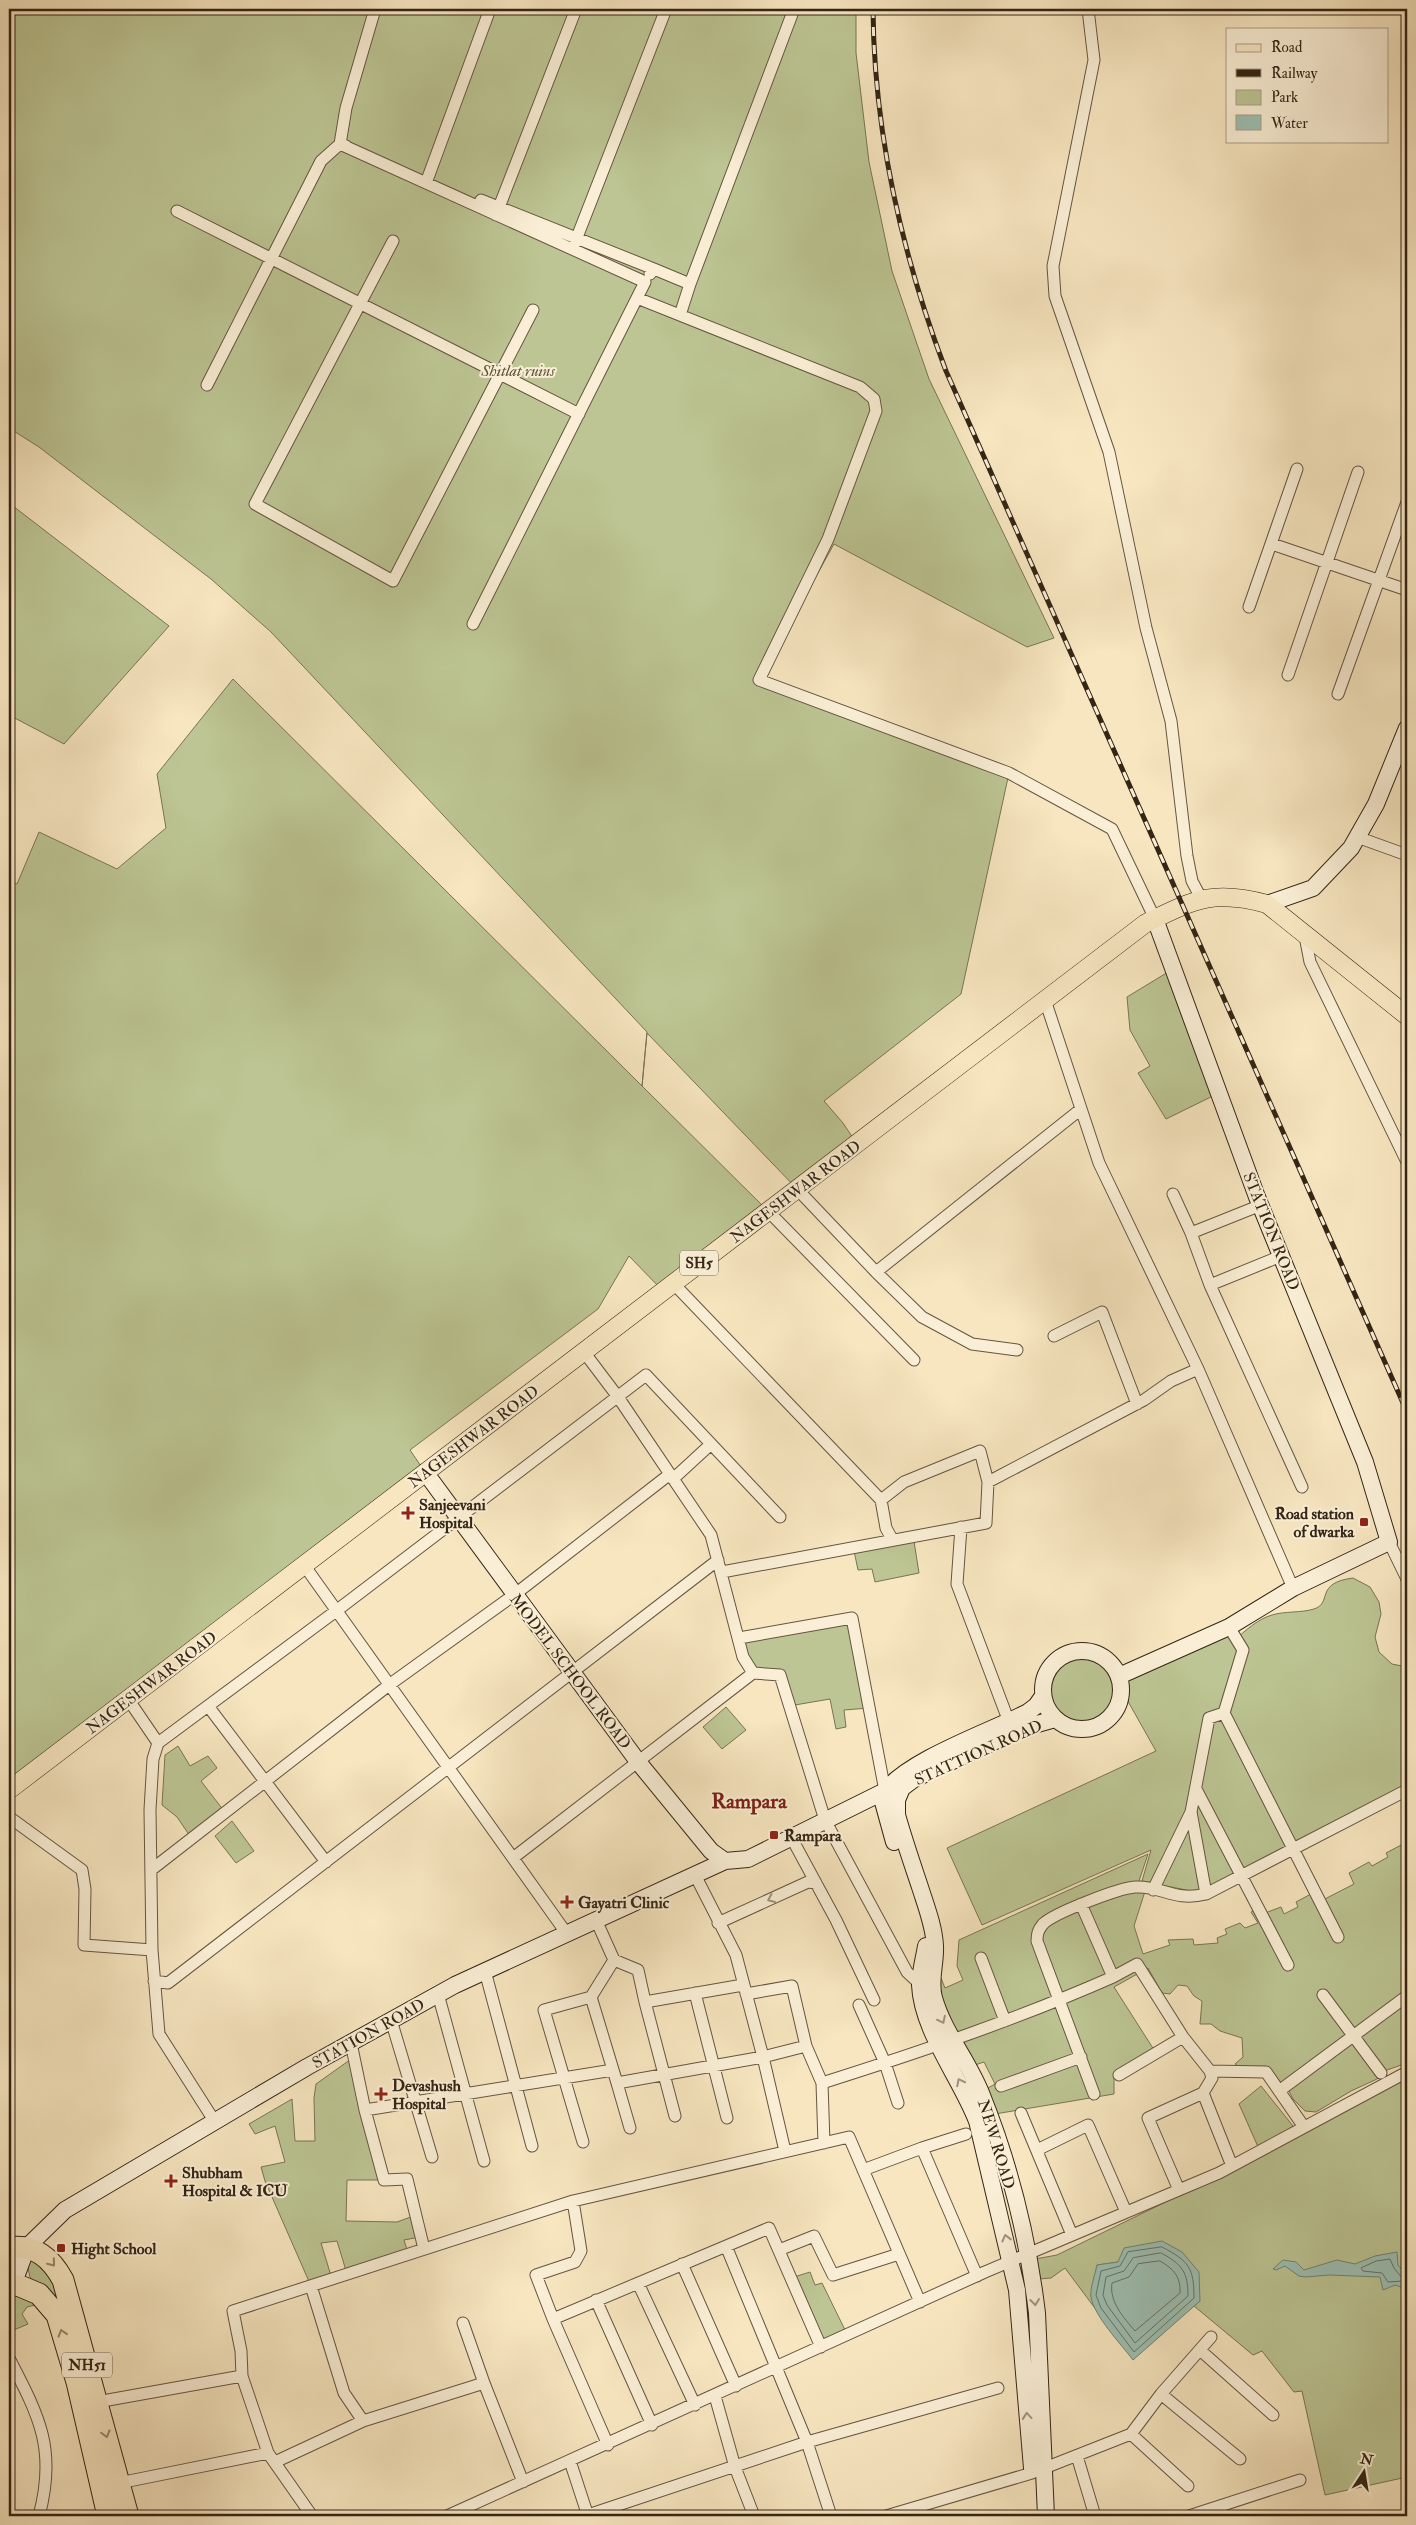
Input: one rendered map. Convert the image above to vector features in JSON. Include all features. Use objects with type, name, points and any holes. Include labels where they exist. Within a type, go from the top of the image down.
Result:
[{"type":"highway","name":"NH51","points":[[18,2248],[45,2255],[52,2262],[63,2280],[128,2516]]},
{"type":"highway","name":"NH51","points":[[11,2284],[40,2294],[57,2315],[77,2382],[108,2516]]},
{"type":"main road","name":"NAGESHWAR ROAD","points":[[9,1790],[1146,923],[1189,902],[1238,896],[1267,904],[1407,1016]]},
{"type":"street","points":[[207,386],[321,161],[340,144],[346,108],[375,9]]},
{"type":"street","points":[[426,181],[490,9]]},
{"type":"street","points":[[498,211],[576,9]]},
{"type":"street","points":[[572,249],[666,9]]},
{"type":"street","points":[[680,315],[794,9]]},
{"type":"street","points":[[1088,9],[1094,60],[1053,266],[1055,296],[1108,452],[1146,628],[1171,721],[1187,856],[1192,881],[1202,900]]},
{"type":"street","points":[[340,144],[498,211],[577,238],[690,284]]},
{"type":"street","points":[[177,211],[579,414]]},
{"type":"street","points":[[498,211],[572,249],[645,282]]},
{"type":"street","points":[[393,241],[255,504],[393,581],[533,310]]},
{"type":"street","points":[[473,624],[645,282],[654,269]]},
{"type":"street","points":[[637,298],[860,387],[874,399],[876,411],[828,539],[759,680],[1009,773],[1112,829],[1155,919]]},
{"type":"street","points":[[1249,607],[1297,469]]},
{"type":"street","points":[[1288,675],[1358,472]]},
{"type":"street","points":[[1338,694],[1407,502]]},
{"type":"street","points":[[1272,544],[1407,590]]},
{"type":"street","points":[[1267,904],[1313,888],[1351,848],[1376,804],[1407,728]]},
{"type":"street","points":[[1357,837],[1407,855]]},
{"type":"street","name":"STATION ROAD","points":[[1155,919],[1260,1205],[1365,1462],[1384,1544]]},
{"type":"street","points":[[1306,936],[1310,962],[1407,1162]]},
{"type":"street","points":[[1045,1000],[1099,1163],[1198,1369],[1293,1588]]},
{"type":"street","points":[[876,1272],[1081,1109]]},
{"type":"street","points":[[797,1189],[922,1317],[972,1344],[1018,1350]]},
{"type":"street","points":[[1173,1194],[1191,1232],[1210,1284],[1302,1488]]},
{"type":"street","points":[[1191,1232],[1260,1205]]},
{"type":"street","points":[[768,1211],[914,1360]]},
{"type":"street","points":[[1210,1284],[1281,1256]]},
{"type":"street","points":[[673,1283],[881,1500],[886,1528],[892,1539]]},
{"type":"street","points":[[1054,1336],[1102,1312],[1136,1404]]},
{"type":"street","points":[[584,1352],[618,1397],[711,1536],[743,1657],[753,1673]]},
{"type":"street","points":[[988,1482],[1136,1404],[1171,1381],[1198,1369]]},
{"type":"street","points":[[215,2122],[159,2034],[152,1950],[151,1870],[151,1793],[153,1759],[158,1743],[458,1519],[646,1375],[780,1517]]},
{"type":"street","points":[[151,1870],[389,1685],[514,1595],[672,1477],[711,1444]]},
{"type":"street","points":[[722,1572],[986,1523],[988,1482],[980,1451],[904,1482],[881,1500]]},
{"type":"street","name":"MODEL SCHOOL ROAD","points":[[425,1472],[639,1763],[712,1851],[725,1861]]},
{"type":"street","points":[[961,1527],[957,1584],[1009,1722]]},
{"type":"street","points":[[1119,1676],[1229,1627],[1293,1588],[1384,1544],[1407,1579]]},
{"type":"street","points":[[154,1981],[168,1984],[718,1560]]},
{"type":"street","points":[[304,1565],[567,1934]]},
{"type":"street","points":[[739,1638],[852,1618],[885,1791]]},
{"type":"street","points":[[1229,1627],[1242,1650],[1224,1713],[1338,1937]]},
{"type":"street","points":[[1078,1651],[1091,1652],[1103,1657],[1112,1665],[1119,1676],[1122,1689],[1120,1702],[1114,1714],[1104,1723],[1092,1728],[1079,1729],[1066,1726],[1055,1718],[1043,1696],[1043,1683],[1055,1661],[1066,1654],[1078,1651]]},
{"type":"street","points":[[512,1858],[639,1763],[753,1673],[780,1675],[826,1820],[907,1972],[926,1986]]},
{"type":"street","points":[[885,1791],[892,1782],[921,1763],[1009,1722],[1036,1706],[1043,1696]]},
{"type":"street","points":[[128,1699],[158,1743]]},
{"type":"street","points":[[208,1706],[326,1862]]},
{"type":"street","points":[[1153,1890],[1192,1812],[1209,1718],[1224,1713]]},
{"type":"street","name":"STATTION ROAD","points":[[902,1788],[914,1780],[1023,1728],[1055,1718]]},
{"type":"street","points":[[874,2000],[816,1883],[779,1844],[885,1791],[902,1788]]},
{"type":"street","name":"NEW ROAD","points":[[902,1788],[897,1800],[897,1815],[930,1918],[936,1946],[931,1976],[926,1986],[923,2005],[981,2092],[997,2138],[1017,2209],[1019,2258],[1037,2313],[1037,2471],[1040,2516]]},
{"type":"street","points":[[1196,1789],[1288,1965]]},
{"type":"street","points":[[1094,2094],[1037,1941],[1036,1933],[1044,1923],[1082,1904],[1133,1887],[1181,1897],[1206,1894],[1407,1790]]},
{"type":"street","points":[[885,1791],[892,1792],[896,1797],[897,1815]]},
{"type":"street","name":"NEW ROAD","points":[[885,1791],[883,1802],[886,1816],[921,1918],[926,1942],[921,1970],[926,1986]]},
{"type":"street","points":[[1192,1812],[1206,1894]]},
{"type":"street","points":[[9,1817],[82,1870],[85,1889],[84,1946],[152,1950]]},
{"type":"street","name":"STATION ROAD","points":[[11,2284],[18,2248],[65,2210],[391,2020],[485,1971],[725,1861],[748,1859],[779,1844]]},
{"type":"street","points":[[695,1875],[736,1955],[785,2151]]},
{"type":"street","points":[[718,1923],[808,1882],[816,1883]]},
{"type":"street","points":[[1082,1904],[1113,1977]]},
{"type":"street","points":[[596,1920],[614,1960],[638,1970],[675,2116]]},
{"type":"street","points":[[981,1958],[1005,2021]]},
{"type":"street","points":[[582,2142],[544,2010],[591,1997],[614,1960]]},
{"type":"street","points":[[822,2083],[947,2043],[1060,2000],[1113,1977],[1137,1964],[1183,2037],[1210,2071],[1212,2078],[1203,2093],[1148,2118],[1178,2190]]},
{"type":"street","points":[[485,1971],[532,2146]]},
{"type":"street","points":[[645,2002],[695,1993],[792,1986],[806,2046],[822,2083],[824,2143]]},
{"type":"street","points":[[695,1993],[727,2118]]},
{"type":"street","points":[[438,1994],[484,2160]]},
{"type":"street","points":[[1323,1995],[1381,2072]]},
{"type":"street","points":[[1279,2091],[1407,1996]]},
{"type":"street","points":[[591,1997],[630,2128]]},
{"type":"street","points":[[859,2005],[885,2064],[898,2103]]},
{"type":"street","points":[[391,2020],[432,2157]]},
{"type":"street","points":[[1119,2075],[1183,2037]]},
{"type":"street","points":[[351,2043],[365,2110],[384,2180],[407,2179],[424,2249]]},
{"type":"street","points":[[617,2083],[763,2057],[806,2046]]},
{"type":"street","points":[[1001,2086],[1080,2057]]},
{"type":"street","points":[[365,2110],[613,2070]]},
{"type":"street","points":[[1210,2071],[1266,2072],[1304,2127]]},
{"type":"street","points":[[447,2516],[608,2445],[977,2276],[1232,2166],[1407,2072]]},
{"type":"street","points":[[1203,2093],[1232,2166]]},
{"type":"street","points":[[1021,2114],[1072,2235]]},
{"type":"street","points":[[1036,2150],[1088,2125],[1126,2212]]},
{"type":"street","points":[[863,2170],[966,2134]]},
{"type":"street","points":[[312,2516],[271,2457],[242,2376],[241,2351],[233,2311],[573,2201],[849,2137],[920,2302]]},
{"type":"street","points":[[922,2148],[977,2276]]},
{"type":"street","points":[[573,2201],[581,2250],[574,2262],[536,2275],[608,2445]]},
{"type":"street","points":[[553,2318],[769,2228],[821,2347]]},
{"type":"street","points":[[779,2250],[814,2236],[833,2276],[899,2254]]},
{"type":"street","points":[[726,2246],[807,2442],[831,2516]]},
{"type":"street","points":[[682,2264],[736,2386]]},
{"type":"street","points":[[638,2283],[695,2405]]},
{"type":"street","points":[[311,2286],[344,2393],[363,2421]]},
{"type":"street","points":[[596,2300],[652,2425]]},
{"type":"street","points":[[463,2323],[523,2482]]},
{"type":"street","points":[[886,2516],[1037,2471],[1131,2434],[1161,2394],[1212,2337]]},
{"type":"street","points":[[1200,2350],[1273,2415]]},
{"type":"street","points":[[9,2358],[42,2428],[45,2446],[46,2478],[39,2516]]},
{"type":"street","points":[[97,2402],[242,2376]]},
{"type":"street","points":[[119,2483],[271,2457],[363,2421],[484,2382]]},
{"type":"street","points":[[570,2461],[588,2516],[807,2442],[998,2388]]},
{"type":"street","points":[[1161,2394],[1240,2459]]},
{"type":"street","points":[[715,2396],[734,2466],[754,2516]]},
{"type":"street","points":[[1131,2434],[1188,2486]]},
{"type":"street","points":[[1077,2456],[1095,2516]]},
{"type":"street","name":"NEW ROAD","points":[[1037,2471],[1046,2516]]},
{"type":"street","points":[[1189,2516],[1300,2480]]},
{"type":"green space","name":"Shitlat ruins","points":[[9,9],[856,9],[856,53],[869,162],[892,271],[929,379],[1054,638],[1027,647],[834,544],[759,679],[1009,773],[961,994],[824,1101],[843,1123],[857,1144],[797,1189],[647,1033],[642,1086],[647,1032],[271,632],[211,579],[39,447],[9,428]]},
{"type":"green space","points":[[9,503],[169,626],[64,744],[9,715]]},
{"type":"green space","points":[[233,679],[768,1211],[663,1291],[629,1256],[598,1309],[410,1450],[425,1472],[9,1790],[9,880],[17,884],[39,832],[117,869],[166,828],[157,774]]},
{"type":"green space","points":[[1173,969],[1219,1093],[1166,1119],[1138,1073],[1150,1066],[1130,1030],[1127,997]]},
{"type":"green space","points":[[913,1535],[919,1573],[875,1582],[872,1569],[858,1570],[853,1546]]},
{"type":"green space","points":[[1353,1578],[1370,1587],[1379,1602],[1381,1614],[1375,1637],[1379,1652],[1392,1664],[1407,1667],[1407,1790],[1206,1894],[1142,1881],[1151,1850],[982,1925],[947,1848],[1156,1751],[1121,1689],[1119,1676],[1229,1627],[1236,1639],[1252,1625],[1267,1617],[1314,1609],[1320,1606],[1333,1584]]},
{"type":"green space","points":[[852,1618],[869,1708],[844,1710],[846,1727],[836,1729],[830,1699],[789,1706],[780,1675],[753,1673],[739,1638]]},
{"type":"green space","points":[[1083,1658],[1101,1664],[1109,1672],[1115,1690],[1109,1708],[1101,1716],[1083,1722],[1065,1716],[1057,1708],[1051,1690],[1057,1672],[1065,1664]]},
{"type":"green space","points":[[726,1707],[746,1730],[722,1749],[703,1727]]},
{"type":"green space","points":[[178,1746],[190,1766],[208,1756],[217,1768],[201,1781],[224,1811],[190,1836],[177,1817],[162,1805],[165,1755]]},
{"type":"green space","points":[[232,1821],[254,1851],[236,1863],[215,1836]]},
{"type":"green space","points":[[1407,1842],[1407,2063],[1387,2070],[1377,2079],[1351,2091],[1316,2112],[1305,2111],[1293,2099],[1286,2085],[1280,2082],[1272,2071],[1241,2068],[1235,2064],[1243,2057],[1242,2038],[1220,2031],[1211,2024],[1200,2024],[1202,2001],[1194,1996],[1187,1986],[1178,1985],[1170,1994],[1162,1993],[1148,1968],[1114,1987],[1156,2053],[1114,2076],[1114,2094],[995,2114],[988,2098],[988,2088],[995,2084],[984,2062],[972,2066],[931,1976],[941,1978],[945,1988],[963,1980],[957,1966],[959,1940],[1148,1854],[1138,1884],[1146,1888],[1134,1926],[1143,1954],[1170,1945],[1168,1940],[1193,1939],[1194,1945],[1218,1943],[1217,1938],[1227,1934],[1225,1929],[1240,1923],[1245,1928],[1258,1923],[1251,1912],[1262,1907],[1265,1913],[1281,1907],[1284,1914],[1298,1907],[1296,1902],[1311,1894],[1321,1901],[1354,1884],[1349,1873],[1369,1862],[1372,1866],[1388,1857],[1386,1853]]},
{"type":"green space","points":[[354,2057],[384,2180],[347,2180],[346,2221],[397,2222],[416,2215],[420,2237],[404,2240],[408,2253],[347,2274],[337,2241],[321,2243],[332,2279],[311,2286],[265,2181],[261,2167],[285,2162],[275,2126],[255,2134],[249,2124],[292,2099],[295,2141],[315,2141],[314,2098],[316,2084]]},
{"type":"green space","points":[[1407,2072],[1407,2477],[1325,2495],[1302,2391],[1294,2392],[1262,2351],[1253,2355],[1194,2306],[1200,2301],[1118,2262],[1097,2265],[1091,2296],[1097,2311],[1065,2268],[1051,2278],[1039,2279],[1035,2259],[1057,2255],[1266,2153]]},
{"type":"green space","points":[[1261,2086],[1293,2126],[1259,2149],[1239,2104]]},
{"type":"green space","points":[[30,2259],[49,2265],[79,2363],[30,2277],[27,2264]]},
{"type":"green space","points":[[810,2272],[815,2285],[822,2283],[847,2334],[821,2347],[791,2278]]},
{"type":"green space","points":[[9,2290],[23,2293],[35,2305],[27,2307],[22,2314],[28,2324],[9,2332]]},
{"type":"water","points":[[1162,2241],[1182,2252],[1199,2272],[1200,2301],[1133,2360],[1097,2313],[1091,2297],[1091,2289],[1097,2265],[1118,2262],[1124,2248]]},
{"type":"water","points":[[1397,2252],[1398,2265],[1406,2274],[1407,2266],[1407,2289],[1395,2285],[1383,2290],[1380,2277],[1329,2275],[1306,2277],[1299,2276],[1285,2266],[1276,2270],[1273,2269],[1283,2260],[1296,2262],[1304,2270],[1337,2260],[1355,2264],[1375,2256]]},
{"type":"railway","points":[[873,9],[879,102],[893,193],[916,283],[946,371],[1407,1412]]},
{"type":"place","name":"Sanjeevani Hospital","points":[[408,1513]]},
{"type":"place","name":"Road station of dwarka","points":[[1364,1522]]},
{"type":"place","name":"Rampara","points":[[774,1835]]},
{"type":"place","name":"Gayatri Clinic","points":[[567,1902]]},
{"type":"place","name":"Devashush Hospital","points":[[381,2094]]},
{"type":"place","name":"Shubham Hospital & ICU","points":[[171,2181]]},
{"type":"place","name":"Hight School","points":[[61,2248]]},
{"type":"district","name":"Rampara","points":[[749,1801]]}]
